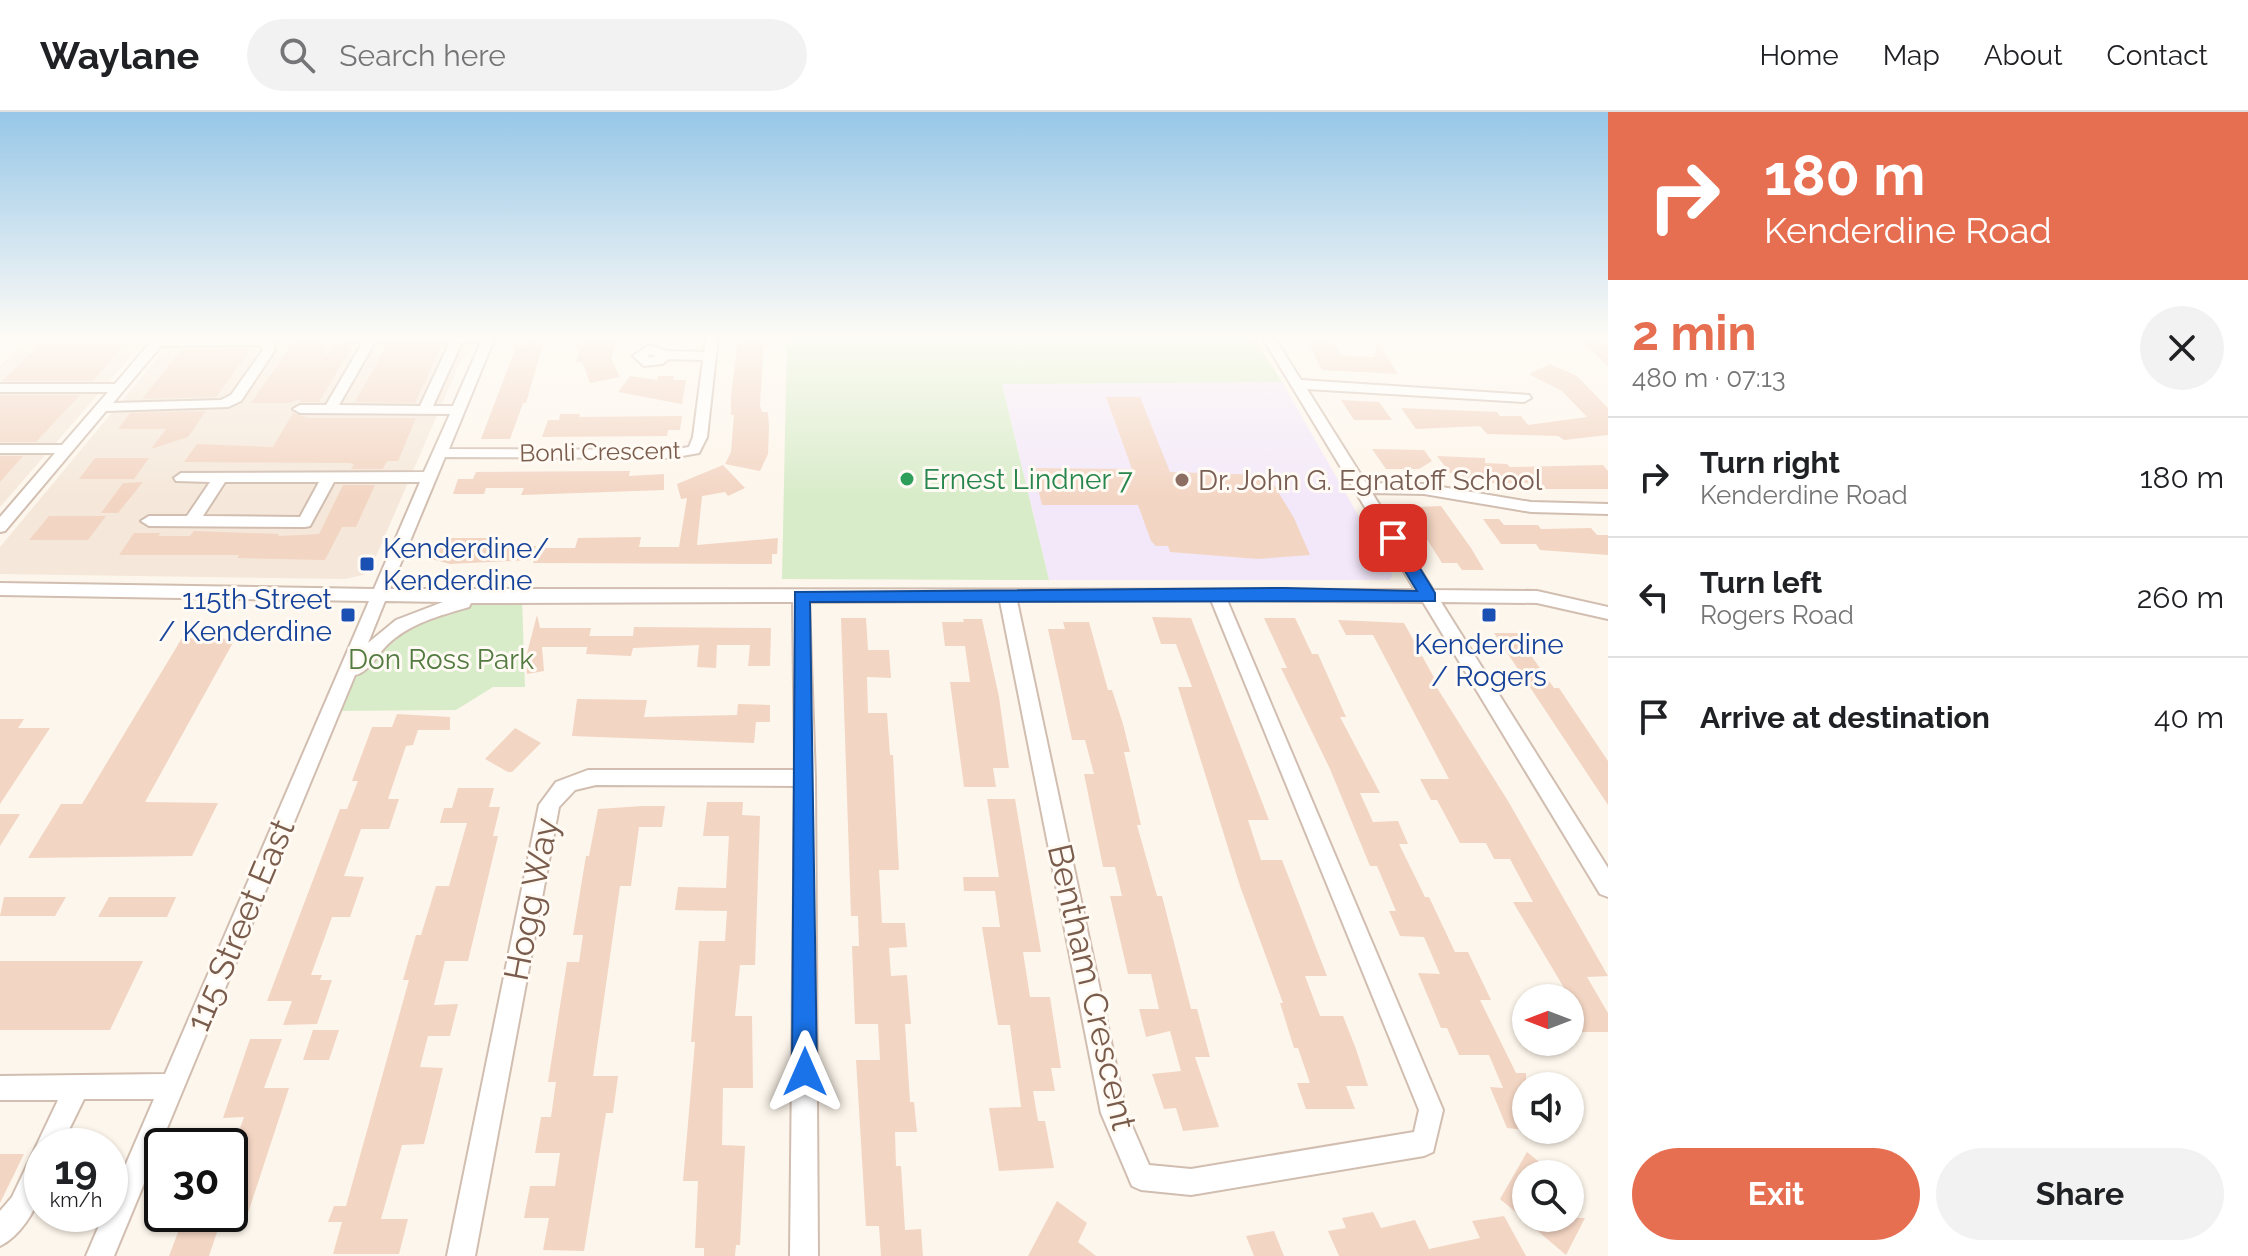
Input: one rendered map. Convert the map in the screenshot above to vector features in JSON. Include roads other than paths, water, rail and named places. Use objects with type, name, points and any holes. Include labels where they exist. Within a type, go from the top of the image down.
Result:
[{"type":"street","points":[[1,524],[118,390]]},
{"type":"street","points":[[103,407],[223,404],[236,398],[241,390]]},
{"type":"street","points":[[330,409],[341,390]]},
{"type":"street","points":[[425,409],[434,390]]},
{"type":"street","name":"115 Street East","points":[[100,1256],[466,390]]},
{"type":"street","name":"Bonli Crescent","points":[[440,453],[686,453],[694,450],[700,437],[705,390]]},
{"type":"street","points":[[1301,390],[1608,887]]},
{"type":"street","points":[[1401,390],[1524,398]]},
{"type":"street","points":[[300,409],[458,410]]},
{"type":"street","points":[[0,449],[67,449]]},
{"type":"street","points":[[192,521],[221,477]]},
{"type":"street","points":[[149,521],[305,522],[329,477]]},
{"type":"street","points":[[181,478],[430,477]]},
{"type":"street","points":[[1360,488],[1446,491],[1531,507],[1608,509]]},
{"type":"street","points":[[0,589],[488,597],[1537,597],[1608,613]]},
{"type":"street","name":"Bentham Crescent","points":[[1007,595],[1114,1113],[1141,1177],[1191,1182],[1424,1143],[1431,1110],[1217,595]]},
{"type":"street","points":[[801,596],[805,778],[804,1256]]},
{"type":"street","points":[[338,693],[381,637],[419,613],[488,597]]},
{"type":"street","name":"Hogg Way","points":[[461,1256],[549,805],[556,791],[579,779],[596,777],[805,778]]},
{"type":"street","points":[[0,1088],[172,1086]]},
{"type":"street","points":[[57,1128],[77,1088]]},
{"type":"street","points":[[0,1232],[24,1199]]},
{"type":"place","name":"Ernest Lindner 7","points":[[907,479]]},
{"type":"place","name":"Dr. John G. Egnatoff School","points":[[1182,480]]},
{"type":"place","name":"Kenderdine/ Kenderdine","points":[[367,564]]},
{"type":"place","name":"115th Street / Kenderdine","points":[[348,615]]},
{"type":"place","name":"Kenderdine / Rogers","points":[[1489,615]]},
{"type":"park label","name":"Don Ross Park","points":[[441,659]]}]
